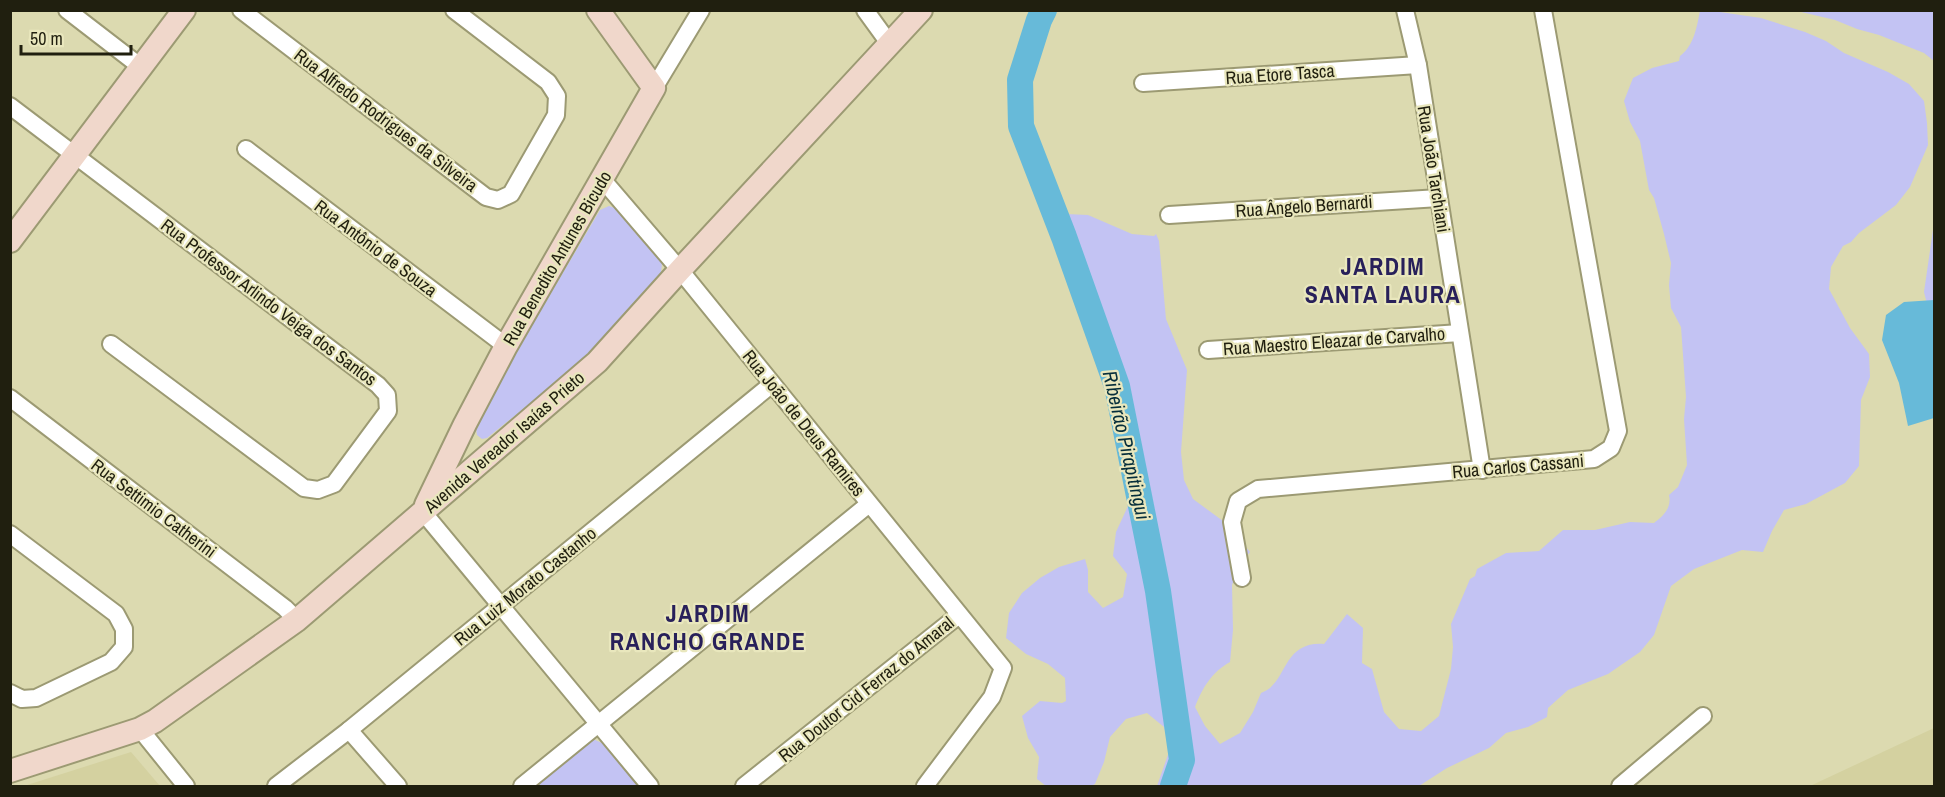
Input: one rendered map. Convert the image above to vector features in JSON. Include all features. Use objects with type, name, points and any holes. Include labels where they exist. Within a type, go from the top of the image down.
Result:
[{"type":"main road","points":[[10,241],[184,10]]},
{"type":"main road","points":[[598,10],[654,87]]},
{"type":"main road","name":"Avenida Vereador Isaías Prieto","points":[[10,771],[140,729],[155,721],[297,620],[597,363],[921,10]]},
{"type":"main road","name":"Rua Benedito Antunes Bicudo","points":[[423,512],[506,346],[654,87]]},
{"type":"street","points":[[67,10],[141,67]]},
{"type":"street","name":"Rua Alfredo Rodrigues da Silveira","points":[[241,10],[486,197],[498,200],[511,194],[556,115],[557,96],[548,82],[454,10]]},
{"type":"street","name":"Rua Benedito Antunes Bicudo","points":[[654,87],[701,10]]},
{"type":"street","points":[[865,10],[889,44]]},
{"type":"street","name":"Rua João Tarchiani","points":[[1405,10],[1418,65],[1482,470]]},
{"type":"street","name":"Rua Carlos Cassani","points":[[1242,578],[1232,522],[1238,501],[1258,489],[1594,459],[1611,448],[1618,431],[1543,10]]},
{"type":"street","name":"Rua Etore Tasca","points":[[1143,83],[1418,65]]},
{"type":"street","name":"Rua Professor Arlindo Veiga dos Santos","points":[[10,106],[378,385],[387,395],[388,411],[334,484],[318,490],[304,488],[111,344]]},
{"type":"street","name":"Rua Antônio de Souza","points":[[246,149],[506,346]]},
{"type":"street","name":"Rua João de Deus Ramires","points":[[602,179],[680,270],[1003,668],[992,698],[925,786]]},
{"type":"street","name":"Rua Ângelo Bernardi","points":[[1169,215],[1439,198]]},
{"type":"street","name":"Rua Maestro Eleazar de Carvalho","points":[[1208,350],[1460,333]]},
{"type":"street","name":"Rua Luiz Morato Castanho","points":[[276,786],[349,730],[772,384]]},
{"type":"street","name":"Rua Settimio Catherini","points":[[10,398],[285,608],[297,620]]},
{"type":"street","points":[[522,786],[869,504]]},
{"type":"street","points":[[423,512],[650,786]]},
{"type":"street","points":[[10,534],[116,614],[124,629],[124,647],[111,662],[36,698],[21,699],[10,693]]},
{"type":"street","name":"Rua Doutor Cid Ferraz do Amaral","points":[[744,786],[959,615]]},
{"type":"street","points":[[1620,786],[1703,716]]},
{"type":"street","points":[[140,729],[186,786]]},
{"type":"street","points":[[349,730],[398,786]]},
{"type":"shaded area","points":[[1700,11],[1761,18],[1805,32],[1909,84],[1924,101],[1928,145],[1910,187],[1896,205],[1843,246],[1831,267],[1829,289],[1850,328],[1869,354],[1870,377],[1861,400],[1859,466],[1845,483],[1806,504],[1784,510],[1763,552],[1742,550],[1694,569],[1671,586],[1654,635],[1640,652],[1608,674],[1568,690],[1548,708],[1547,717],[1528,727],[1506,733],[1489,748],[1447,768],[1419,786],[1157,786],[1170,749],[1164,727],[1147,713],[1126,719],[1110,737],[1104,762],[1095,784],[1091,786],[1046,786],[1037,779],[1039,757],[1028,738],[1022,716],[1040,701],[1062,703],[1066,701],[1065,678],[1048,664],[1026,654],[1006,638],[1009,613],[1022,593],[1040,578],[1059,567],[1085,559],[1088,570],[1088,592],[1103,608],[1123,597],[1127,574],[1113,556],[1116,532],[1128,506],[1131,460],[1118,417],[1118,395],[1097,355],[1088,311],[1070,266],[1058,227],[1066,214],[1088,215],[1132,234],[1154,236],[1156,234],[1159,241],[1166,319],[1187,370],[1181,452],[1184,480],[1193,499],[1223,521],[1250,552],[1238,568],[1232,585],[1233,630],[1230,662],[1208,681],[1195,707],[1205,726],[1220,744],[1240,733],[1261,693],[1276,681],[1292,656],[1300,649],[1310,645],[1324,644],[1347,614],[1363,628],[1362,663],[1372,669],[1384,712],[1399,729],[1421,731],[1439,716],[1451,669],[1453,647],[1451,624],[1470,579],[1475,576],[1477,569],[1506,553],[1539,551],[1563,530],[1595,530],[1630,522],[1654,523],[1666,511],[1670,500],[1669,495],[1678,487],[1687,465],[1684,419],[1686,397],[1681,327],[1671,308],[1669,285],[1671,263],[1654,198],[1649,190],[1640,141],[1630,122],[1624,101],[1633,78],[1652,68],[1679,61],[1680,56],[1692,41]]},
{"type":"shaded area","points":[[1797,11],[1934,11],[1934,61],[1924,53],[1879,35],[1835,20]]},
{"type":"shaded area","points":[[609,206],[620,210],[657,255],[662,263],[661,273],[598,346],[577,366],[487,438],[482,439],[477,435],[476,428],[492,393],[600,210]]},
{"type":"shaded area","points":[[1934,223],[1934,304],[1927,304],[1924,292]]},
{"type":"shaded area","points":[[1934,300],[1934,418],[1908,426],[1899,383],[1882,340],[1886,315],[1904,302]]},
{"type":"shaded area","points":[[1934,728],[1934,786],[1810,786]]},
{"type":"shaded area","points":[[593,739],[602,743],[639,786],[534,786]]},
{"type":"shaded area","points":[[131,752],[160,786],[24,786]]},
{"type":"waterway","name":"Ribeirão Pirapitingui","points":[[1044,10],[1020,80],[1021,126],[1064,237],[1117,386],[1158,591],[1182,760],[1173,786]]},
{"type":"district","name":"JARDIM SANTA LAURA","points":[[1383,280]]},
{"type":"district","name":"JARDIM RANCHO GRANDE","points":[[708,627]]}]
